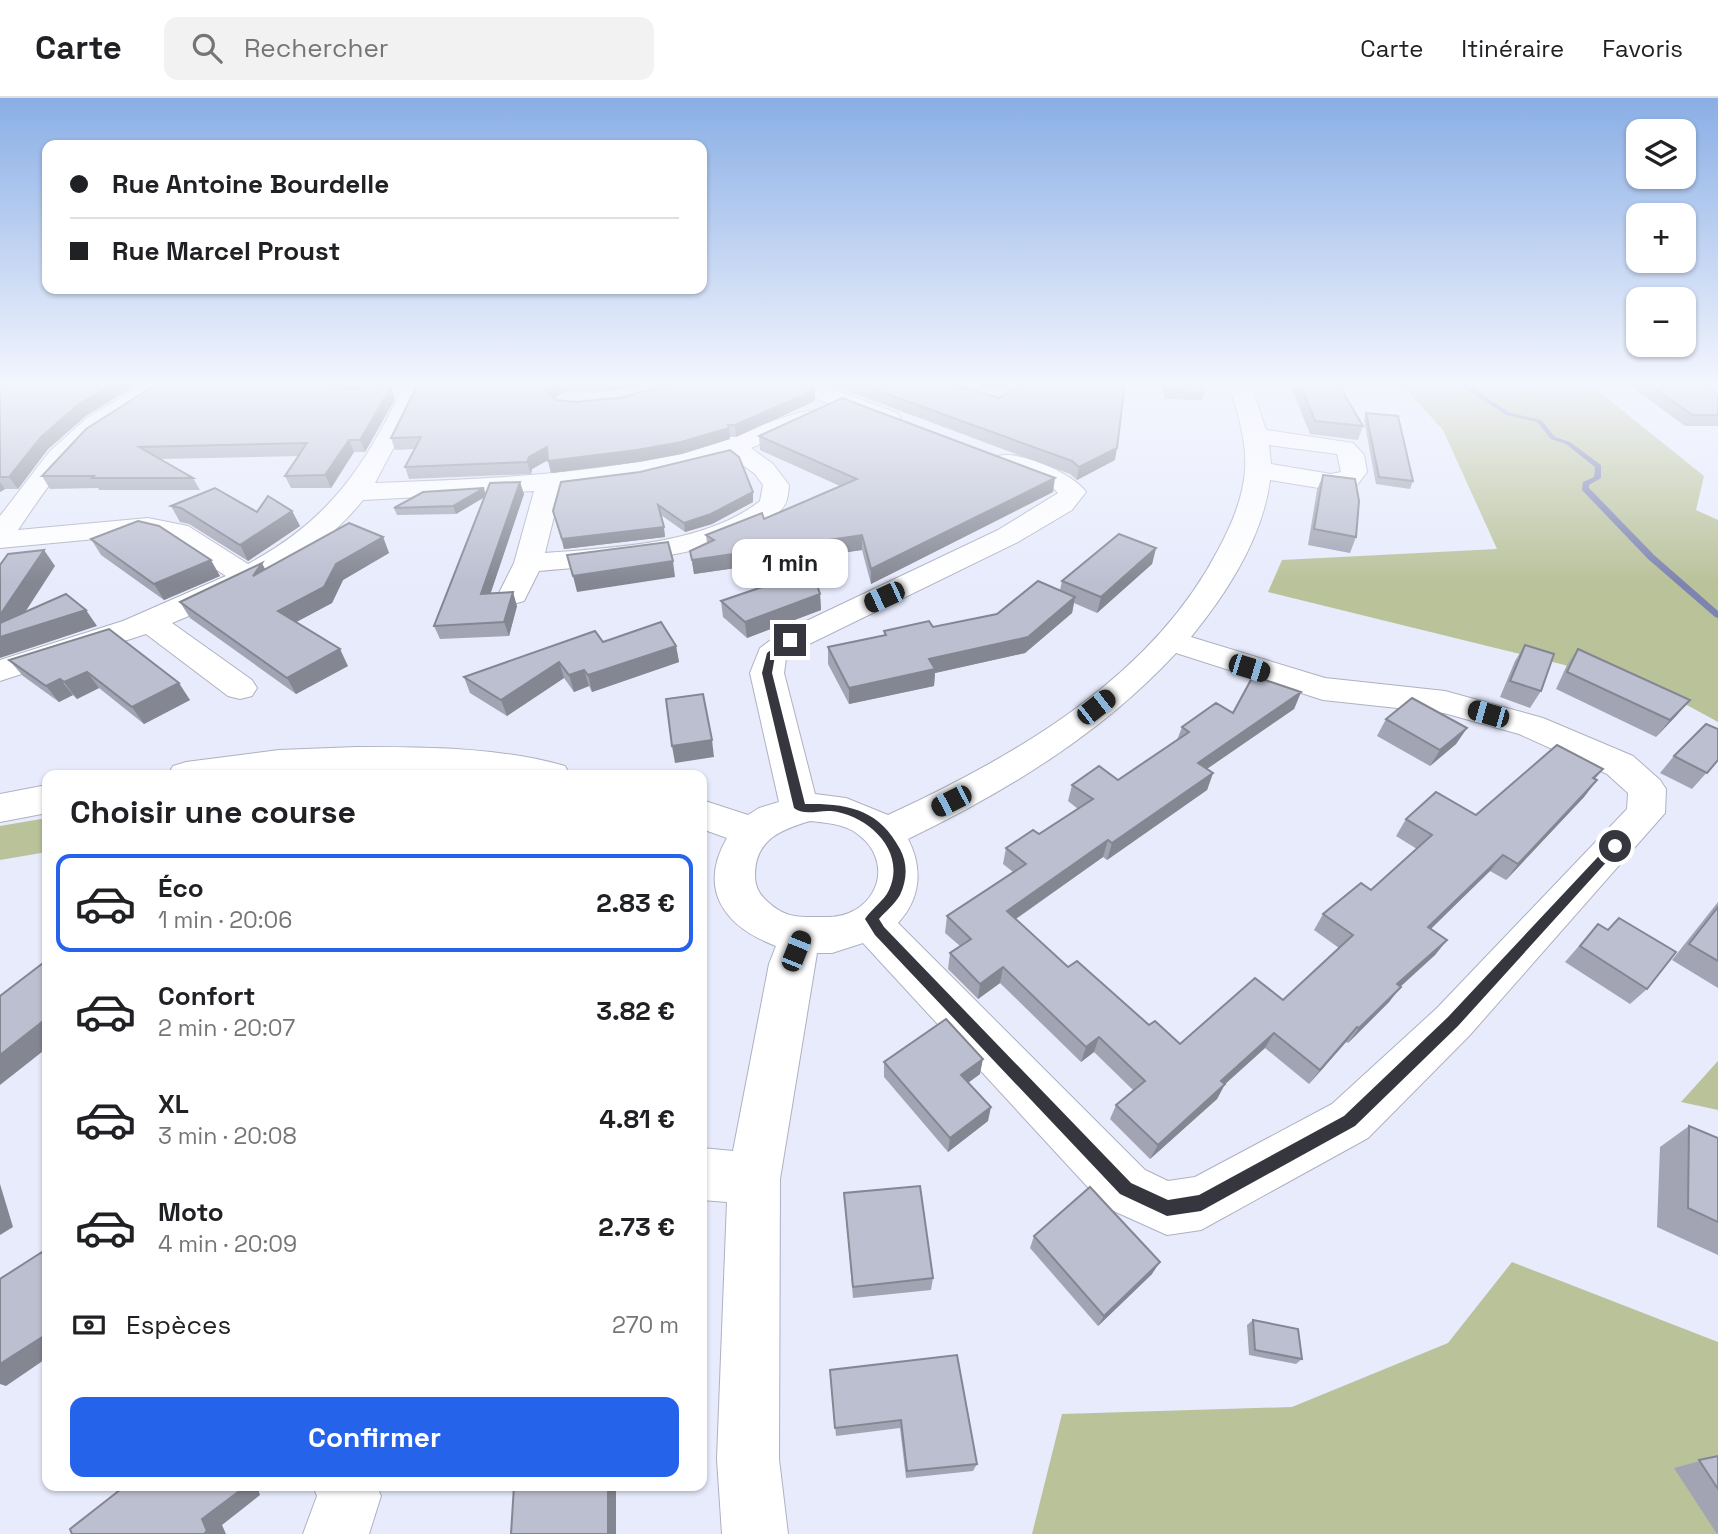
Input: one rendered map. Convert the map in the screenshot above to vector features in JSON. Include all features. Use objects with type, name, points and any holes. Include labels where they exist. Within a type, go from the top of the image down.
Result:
[{"type":"street","points":[[0,538],[67,449]]},
{"type":"street","points":[[0,671],[66,652],[150,622],[246,576],[318,530],[355,492],[376,449]]},
{"type":"street","points":[[355,492],[548,483],[665,466],[731,449]]},
{"type":"street","points":[[528,563],[653,547],[726,532],[755,520],[773,504],[776,485],[764,469],[736,449]]},
{"type":"street","points":[[886,833],[970,791],[1054,741],[1118,691],[1171,640],[1225,570],[1255,498],[1257,449]]},
{"type":"street","points":[[1258,470],[1331,482],[1348,480],[1354,472],[1352,455],[1345,449]]},
{"type":"street","points":[[800,808],[767,673],[771,655],[790,640],[1008,536],[1063,503],[1073,492],[1060,481],[982,452]]},
{"type":"street","points":[[513,595],[528,563],[548,483]]},
{"type":"street","points":[[0,538],[148,526],[165,528],[178,532],[246,576]]},
{"type":"street","points":[[150,622],[240,688]]},
{"type":"street","points":[[872,919],[890,943],[1126,1189],[1167,1208],[1201,1203],[1350,1121],[1453,1022],[1646,813],[1647,789],[1620,765],[1531,726],[1445,702],[1323,688],[1208,655],[1171,640]]},
{"type":"street","points":[[226,770],[290,762],[383,768],[506,766],[526,770]]},
{"type":"street","points":[[0,808],[42,800]]},
{"type":"street","points":[[832,807],[853,812],[886,833],[896,849],[900,876],[888,904],[872,919],[844,932],[802,936],[761,922],[746,910],[736,894],[732,878],[733,861],[751,831],[778,814],[800,808],[832,807]]},
{"type":"street","points":[[707,816],[751,831]]},
{"type":"street","points":[[755,1534],[748,1459],[754,1179],[791,964],[802,936]]},
{"type":"street","points":[[707,1174],[754,1179]]},
{"type":"street","points":[[336,1534],[349,1496],[347,1491]]},
{"type":"green space","points":[[1452,449],[1670,449],[1704,476],[1696,510],[1718,520],[1718,722],[1654,687],[1268,592],[1282,560],[1497,549]]},
{"type":"green space","points":[[42,819],[42,853],[0,860],[0,826]]},
{"type":"green space","points":[[1718,1061],[1718,1110],[1681,1102]]},
{"type":"green space","points":[[1512,1262],[1718,1342],[1718,1534],[1032,1534],[1062,1414],[1292,1407],[1448,1343]]},
{"type":"building","points":[[0,449],[31,449],[9,477],[0,477]]},
{"type":"building","points":[[67,449],[143,449],[193,478],[92,478],[94,476],[42,476]]},
{"type":"building","points":[[303,449],[343,449],[325,475],[285,476]]},
{"type":"building","points":[[415,449],[543,449],[529,457],[527,462],[405,467]]},
{"type":"building","points":[[547,449],[642,449],[637,450],[548,461]]},
{"type":"building","points":[[789,449],[978,449],[1055,478],[871,569],[862,535],[692,560],[690,551],[714,540],[706,535],[762,513],[764,519],[857,479]]},
{"type":"building","points":[[1039,449],[1115,449],[1079,467],[1072,461]]},
{"type":"building","points":[[1373,449],[1406,449],[1413,481],[1379,477]]},
{"type":"building","points":[[730,450],[739,457],[753,492],[711,514],[684,523],[658,505],[664,527],[562,539],[553,511],[561,482],[640,472]]},
{"type":"building","points":[[1323,475],[1355,479],[1359,501],[1356,537],[1314,529]]},
{"type":"building","points":[[520,482],[481,594],[513,592],[504,622],[434,626],[490,483]]},
{"type":"building","points":[[215,488],[257,512],[268,496],[292,511],[240,545],[181,508],[171,506]]},
{"type":"building","points":[[484,488],[453,506],[394,508],[423,492]]},
{"type":"building","points":[[138,521],[159,526],[211,560],[154,584],[91,539]]},
{"type":"building","points":[[349,523],[383,537],[336,564],[324,587],[278,611],[340,649],[287,678],[180,602],[262,563],[253,576]]},
{"type":"building","points":[[1119,534],[1156,548],[1101,597],[1062,581]]},
{"type":"building","points":[[668,542],[673,561],[573,576],[567,555]]},
{"type":"building","points":[[44,550],[0,615],[0,565],[8,554]]},
{"type":"building","points":[[812,570],[820,594],[745,622],[721,601]]},
{"type":"building","points":[[1038,581],[1075,597],[1028,637],[929,659],[935,669],[849,688],[828,647],[886,635],[884,631],[929,621],[933,627],[997,614]]},
{"type":"building","points":[[66,594],[86,610],[0,637],[0,623]]},
{"type":"building","points":[[661,622],[676,646],[588,675],[584,670],[569,675],[559,662],[501,700],[464,677],[595,631],[603,642]]},
{"type":"building","points":[[109,629],[179,683],[132,707],[87,672],[64,682],[60,679],[46,686],[9,660]]},
{"type":"building","points":[[1525,645],[1554,654],[1541,691],[1510,681]]},
{"type":"building","points":[[1578,649],[1690,700],[1670,720],[1567,672]]},
{"type":"building","points":[[1253,676],[1301,692],[1198,763],[1213,773],[1112,843],[1108,840],[1007,911],[1068,967],[1077,961],[1149,1025],[1155,1021],[1180,1044],[1255,978],[1283,1000],[1353,935],[1323,914],[1361,883],[1371,890],[1432,835],[1406,819],[1436,792],[1476,815],[1557,745],[1603,769],[1593,778],[1597,780],[1518,864],[1503,855],[1428,927],[1447,940],[1397,984],[1401,987],[1357,1027],[1320,1070],[1274,1033],[1221,1081],[1225,1084],[1158,1145],[1116,1105],[1145,1081],[1099,1037],[1086,1047],[1003,967],[980,984],[950,953],[971,939],[947,916],[1026,864],[1006,848],[1033,830],[1039,834],[1093,799],[1072,785],[1099,766],[1118,780],[1189,732],[1182,727],[1216,703],[1233,713]]},
{"type":"building","points":[[703,694],[712,740],[672,746],[666,699]]},
{"type":"building","points":[[1412,698],[1467,728],[1440,750],[1386,719]]},
{"type":"building","points":[[1706,724],[1718,729],[1718,760],[1707,773],[1674,756]]},
{"type":"building","points":[[1718,907],[1718,961],[1689,944]]},
{"type":"building","points":[[1619,918],[1676,952],[1647,989],[1580,946],[1598,924],[1608,930]]},
{"type":"building","points":[[42,964],[42,1022],[0,1055],[0,996]]},
{"type":"building","points":[[946,1019],[983,1059],[961,1075],[991,1107],[950,1138],[884,1062]]},
{"type":"building","points":[[1689,1126],[1718,1138],[1718,1222],[1688,1208]]},
{"type":"building","points":[[920,1186],[933,1278],[853,1287],[844,1193]]},
{"type":"building","points":[[1090,1187],[1160,1262],[1104,1316],[1034,1236]]},
{"type":"building","points":[[42,1252],[42,1337],[0,1364],[0,1279]]},
{"type":"building","points":[[1253,1320],[1298,1329],[1302,1359],[1255,1350]]},
{"type":"building","points":[[957,1355],[977,1464],[907,1471],[901,1420],[835,1428],[830,1370]]},
{"type":"building","points":[[1718,1456],[1718,1489],[1699,1460]]},
{"type":"building","points":[[119,1491],[239,1491],[202,1519],[207,1531],[204,1534],[72,1534],[70,1529]]},
{"type":"building","points":[[514,1491],[608,1491],[608,1534],[511,1534]]},
{"type":"waterway","points":[[1576,449],[1599,466],[1597,478],[1586,484],[1585,488],[1651,557],[1718,615]]},
{"type":"route","points":[[790,640],[771,655],[767,673],[800,808],[832,807],[862,816],[886,833],[899,858],[901,867],[898,886],[888,904],[872,919],[879,931],[1126,1189],[1167,1208],[1201,1203],[1350,1121],[1453,1022],[1615,846]]}]
